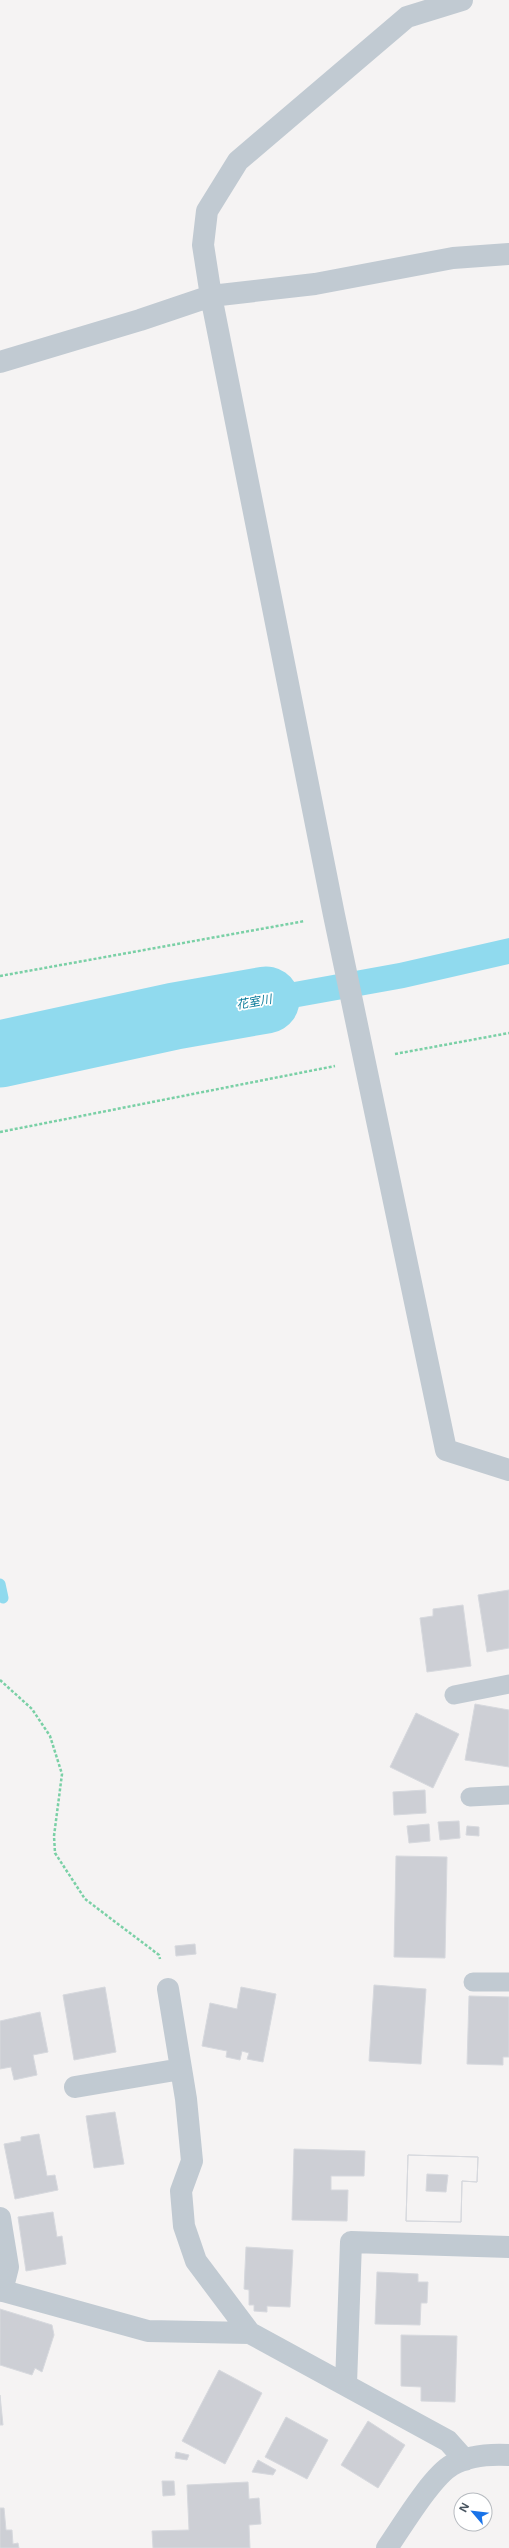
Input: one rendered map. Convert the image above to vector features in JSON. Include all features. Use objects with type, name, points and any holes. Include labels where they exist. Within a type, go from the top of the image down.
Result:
[{"type":"street","points":[[462,0],[407,16],[238,161],[207,211],[203,245],[211,296],[336,923],[446,1450],[509,1470]]},
{"type":"street","points":[[0,362],[140,320],[211,296],[314,284],[452,258],[509,254]]},
{"type":"street","points":[[168,1989],[181,2069],[192,2162],[181,2191],[184,2226],[196,2261],[250,2333],[346,2384],[448,2442],[465,2460]]},
{"type":"street","points":[[75,2087],[181,2069]]},
{"type":"street","points":[[0,2218],[8,2267],[1,2291],[148,2331],[250,2333]]},
{"type":"street","points":[[346,2384],[351,2242],[509,2247]]},
{"type":"street","points":[[387,2548],[436,2480],[451,2465],[474,2456],[509,2455]]},
{"type":"lane","points":[[454,1695],[509,1684]]},
{"type":"lane","points":[[470,1797],[509,1795]]},
{"type":"lane","points":[[472,1982],[509,1982]]},
{"type":"path","points":[[0,976],[336,923]]},
{"type":"path","points":[[0,1132],[509,1033]]},
{"type":"path","points":[[0,1680],[32,1709],[50,1736],[62,1774],[54,1836],[55,1853],[85,1899],[159,1955],[168,1989]]},
{"type":"water","points":[[509,938],[509,964],[404,988],[176,1029],[172,1004],[399,963]]},
{"type":"building","points":[[509,1590],[509,1648],[487,1652],[478,1595]]},
{"type":"building","points":[[463,1605],[471,1666],[427,1672],[420,1618],[433,1616],[433,1609]]},
{"type":"building","points":[[475,1704],[509,1710],[509,1767],[465,1760]]},
{"type":"building","points":[[416,1713],[459,1734],[433,1788],[390,1767]]},
{"type":"building","points":[[425,1790],[426,1813],[394,1815],[393,1792]]},
{"type":"building","points":[[459,1821],[460,1838],[440,1840],[438,1822]]},
{"type":"building","points":[[429,1824],[430,1841],[409,1843],[407,1826]]},
{"type":"building","points":[[467,1826],[479,1827],[479,1836],[466,1835]]},
{"type":"building","points":[[396,1856],[447,1857],[445,1958],[394,1957]]},
{"type":"building","points":[[195,1944],[196,1954],[176,1956],[175,1946]]},
{"type":"building","points":[[374,1985],[426,1989],[421,2064],[369,2061]]},
{"type":"building","points":[[105,1987],[116,2052],[74,2060],[63,1995]]},
{"type":"building","points":[[241,1987],[276,1994],[263,2062],[247,2059],[249,2053],[242,2051],[240,2060],[226,2057],[227,2051],[202,2046],[210,2003],[237,2009]]},
{"type":"building","points":[[469,1996],[509,1997],[509,2057],[503,2057],[503,2065],[467,2064]]},
{"type":"building","points":[[40,2012],[48,2052],[33,2055],[37,2075],[14,2080],[11,2067],[0,2069],[0,2021]]},
{"type":"building","points":[[115,2112],[124,2164],[94,2168],[86,2116]]},
{"type":"building","points":[[39,2134],[47,2176],[55,2175],[58,2190],[15,2199],[4,2144],[21,2141],[21,2137]]},
{"type":"building","points":[[294,2149],[365,2151],[364,2176],[331,2176],[331,2190],[348,2190],[347,2221],[292,2220]]},
{"type":"building","points":[[408,2155],[478,2157],[477,2182],[462,2181],[461,2222],[406,2221]],"holes":[[[427,2174],[448,2175],[446,2192],[426,2191]]]},
{"type":"building","points":[[408,2155],[478,2157],[477,2182],[462,2181],[461,2222],[406,2221]]},
{"type":"building","points":[[53,2212],[57,2237],[62,2236],[66,2264],[26,2271],[18,2217]]},
{"type":"building","points":[[246,2247],[293,2250],[290,2307],[267,2306],[267,2312],[254,2311],[254,2305],[249,2305],[249,2290],[244,2289]]},
{"type":"building","points":[[377,2272],[418,2274],[418,2282],[428,2282],[427,2303],[421,2303],[420,2325],[375,2324]]},
{"type":"building","points":[[0,2309],[52,2325],[54,2335],[42,2372],[35,2368],[32,2375],[0,2365]]},
{"type":"building","points":[[401,2335],[457,2336],[455,2402],[421,2401],[421,2387],[401,2386]]},
{"type":"building","points":[[219,2370],[262,2393],[225,2464],[182,2441]]},
{"type":"building","points":[[0,2395],[3,2425],[0,2425]]},
{"type":"building","points":[[286,2417],[328,2440],[307,2479],[265,2457]]},
{"type":"building","points":[[368,2421],[405,2445],[378,2488],[341,2465]]},
{"type":"building","points":[[176,2452],[189,2455],[187,2460],[175,2458]]},
{"type":"building","points":[[258,2460],[276,2470],[273,2475],[252,2472]]},
{"type":"building","points":[[162,2481],[174,2481],[175,2495],[163,2496]]},
{"type":"building","points":[[248,2482],[249,2499],[259,2498],[261,2524],[249,2525],[250,2548],[153,2548],[152,2531],[189,2530],[187,2485]]},
{"type":"building","points":[[0,2508],[4,2508],[6,2530],[12,2530],[13,2544],[18,2543],[19,2548],[0,2548]]},
{"type":"waterway","name":"花室川","points":[[0,1054],[175,1016],[266,1000]]},
{"type":"waterway","points":[[0,1584],[3,1598]]}]
